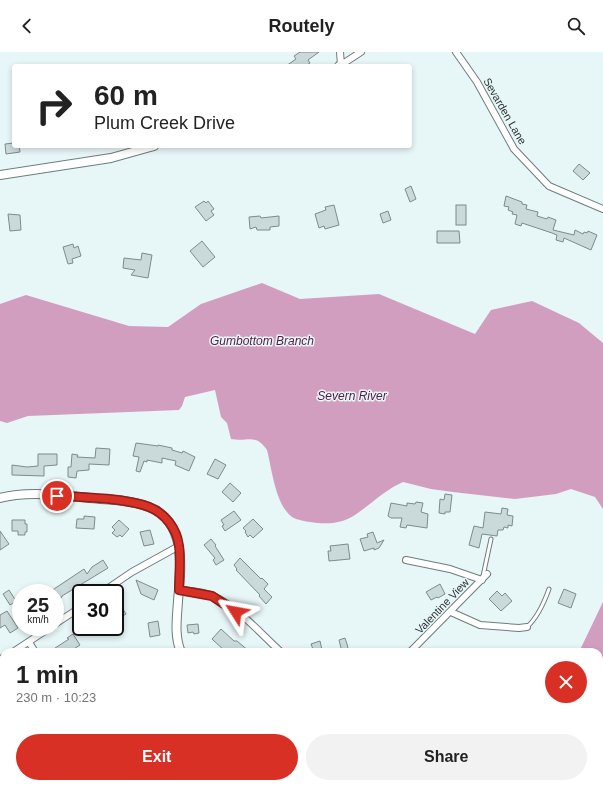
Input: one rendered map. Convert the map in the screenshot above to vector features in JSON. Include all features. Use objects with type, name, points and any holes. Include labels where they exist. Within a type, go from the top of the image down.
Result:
[{"type":"street","points":[[340,52],[340,64]]},
{"type":"street","points":[[342,64],[361,52]]},
{"type":"street","name":"Sevarden Lane","points":[[456,52],[478,82],[514,149],[549,186],[603,209]]},
{"type":"street","points":[[0,175],[111,158],[147,148]]},
{"type":"street","points":[[0,498],[25,494],[117,500],[148,506],[161,514],[168,520],[174,530],[179,546],[179,590],[176,628],[180,648]]},
{"type":"street","points":[[115,584],[132,572],[179,546]]},
{"type":"street","points":[[406,560],[450,569],[482,580]]},
{"type":"street","name":"Valentine View","points":[[414,648],[487,574]]},
{"type":"street","points":[[179,590],[212,596],[229,606],[244,617],[277,648]]},
{"type":"street","points":[[451,612],[480,625],[519,628],[527,627]]},
{"type":"street","points":[[19,648],[38,636]]},
{"type":"street","points":[[29,642],[33,648]]},
{"type":"lane","points":[[482,580],[491,539]]},
{"type":"lane","points":[[527,627],[534,620],[545,601],[549,589]]},
{"type":"water","name":"Severn River","points":[[262,283],[300,299],[379,294],[475,334],[491,310],[532,301],[579,323],[603,343],[603,509],[595,497],[571,489],[556,494],[515,499],[431,489],[403,482],[378,497],[346,520],[332,523],[317,523],[296,519],[289,515],[279,499],[267,450],[263,445],[251,439],[231,439],[227,423],[221,417],[215,390],[185,397],[179,410],[28,416],[7,423],[0,421],[0,304],[26,295],[129,326],[168,327],[201,304]]},
{"type":"water","points":[[603,602],[603,648],[581,648]]},
{"type":"building","points":[[300,52],[319,52],[308,60],[310,63],[308,64],[289,64],[296,59],[294,56]]},
{"type":"building","points":[[12,143],[12,148],[19,148],[20,152],[6,154],[5,144]]},
{"type":"building","points":[[579,164],[590,173],[583,180],[573,171]]},
{"type":"building","points":[[411,186],[416,199],[410,202],[405,189]]},
{"type":"building","points":[[506,196],[527,205],[526,209],[538,212],[537,216],[547,219],[548,217],[556,220],[553,230],[574,235],[575,230],[583,234],[584,232],[587,233],[588,231],[597,235],[591,250],[564,238],[563,242],[556,240],[557,235],[552,233],[522,223],[521,226],[515,224],[517,215],[512,214],[513,212],[508,210],[509,207],[504,206]]},
{"type":"building","points":[[204,201],[206,203],[208,201],[214,209],[211,211],[214,215],[206,221],[195,207]]},
{"type":"building","points":[[334,205],[339,225],[325,229],[324,226],[319,228],[315,214],[326,210],[325,207]]},
{"type":"building","points":[[456,205],[466,205],[466,225],[456,225]]},
{"type":"building","points":[[388,211],[391,220],[383,223],[380,214]]},
{"type":"building","points":[[8,214],[20,215],[21,230],[10,231]]},
{"type":"building","points":[[260,216],[261,218],[279,216],[279,226],[270,227],[270,230],[257,230],[256,227],[250,229],[249,217]]},
{"type":"building","points":[[437,231],[459,231],[460,243],[437,243]]},
{"type":"building","points":[[202,241],[215,257],[203,267],[190,251]]},
{"type":"building","points":[[73,244],[74,248],[78,246],[81,256],[72,259],[73,263],[68,264],[63,247]]},
{"type":"building","points":[[142,253],[152,255],[148,278],[131,275],[135,270],[123,268],[124,258],[141,260]]},
{"type":"building","points":[[136,443],[172,448],[172,450],[182,453],[183,451],[195,457],[189,471],[175,465],[176,461],[162,458],[162,463],[147,460],[147,462],[144,461],[140,472],[136,471],[139,457],[133,456]]},
{"type":"building","points":[[96,448],[110,449],[109,465],[89,464],[89,470],[77,471],[76,478],[68,477],[68,467],[71,467],[72,454],[78,455],[77,457],[95,458]]},
{"type":"building","points":[[38,454],[57,454],[57,465],[44,466],[44,476],[12,475],[12,465],[27,467],[38,466]]},
{"type":"building","points":[[215,459],[226,465],[218,479],[207,474]]},
{"type":"building","points":[[230,483],[241,493],[233,502],[222,492]]},
{"type":"building","points":[[445,494],[452,495],[450,512],[445,512],[445,514],[439,513],[440,499],[444,500]]},
{"type":"building","points":[[416,502],[423,503],[421,512],[428,514],[427,528],[407,525],[406,528],[400,527],[402,518],[391,518],[388,516],[391,503],[407,506],[407,503],[415,504]]},
{"type":"building","points":[[502,508],[508,509],[507,515],[513,516],[512,526],[508,525],[508,528],[504,527],[503,530],[498,530],[497,536],[482,534],[479,548],[469,545],[474,526],[483,528],[485,512],[501,514]]},
{"type":"building","points":[[234,511],[241,520],[225,531],[221,520]]},
{"type":"building","points":[[84,516],[95,517],[94,529],[76,528],[77,519],[84,519]]},
{"type":"building","points":[[253,519],[263,529],[253,538],[250,535],[248,537],[243,528]]},
{"type":"building","points":[[12,520],[25,520],[25,524],[27,524],[27,532],[25,532],[25,535],[18,535],[18,531],[12,531]]},
{"type":"building","points":[[119,520],[129,529],[122,537],[120,535],[117,537],[112,533],[115,530],[112,527]]},
{"type":"building","points":[[150,530],[154,544],[144,546],[140,532]]},
{"type":"building","points":[[0,531],[9,544],[0,550]]},
{"type":"building","points":[[373,532],[377,543],[384,540],[379,548],[364,551],[360,539],[368,537],[367,534]]},
{"type":"building","points":[[211,539],[224,560],[216,565],[213,560],[215,558],[204,545]]},
{"type":"building","points":[[348,544],[350,559],[329,561],[328,551],[331,551],[330,546]]},
{"type":"building","points":[[240,558],[268,584],[264,589],[272,597],[266,604],[259,596],[260,595],[236,570],[237,569],[234,565]]},
{"type":"building","points":[[103,560],[108,568],[82,584],[72,584],[72,590],[64,595],[64,584],[62,584],[84,569],[87,574],[92,567]]},
{"type":"building","points":[[136,580],[158,590],[154,600],[141,594]]},
{"type":"building","points":[[440,584],[445,594],[431,600],[426,592]]},
{"type":"building","points":[[564,589],[576,594],[571,608],[558,603]]},
{"type":"building","points":[[9,590],[12,595],[12,604],[10,605],[3,594]]},
{"type":"building","points":[[497,591],[502,596],[505,593],[512,601],[501,611],[489,599]]},
{"type":"building","points":[[7,611],[12,619],[12,632],[10,633],[5,625],[0,628],[0,615]]},
{"type":"building","points":[[158,621],[160,635],[150,637],[148,623]]},
{"type":"building","points":[[198,624],[199,633],[188,633],[187,625]]},
{"type":"building","points":[[221,629],[234,641],[237,641],[245,648],[222,648],[212,639]]},
{"type":"building","points":[[72,635],[80,645],[75,648],[55,648],[69,639],[67,638]]},
{"type":"building","points":[[345,638],[348,648],[341,648],[339,640]]},
{"type":"building","points":[[320,641],[322,648],[312,648],[311,644]]},
{"type":"route","points":[[57,496],[117,500],[148,506],[154,509],[168,520],[177,536],[180,561],[179,590],[203,593],[212,596],[236,612]]},
{"type":"water label","name":"Gumbottom Branch","points":[[262,341]]}]
